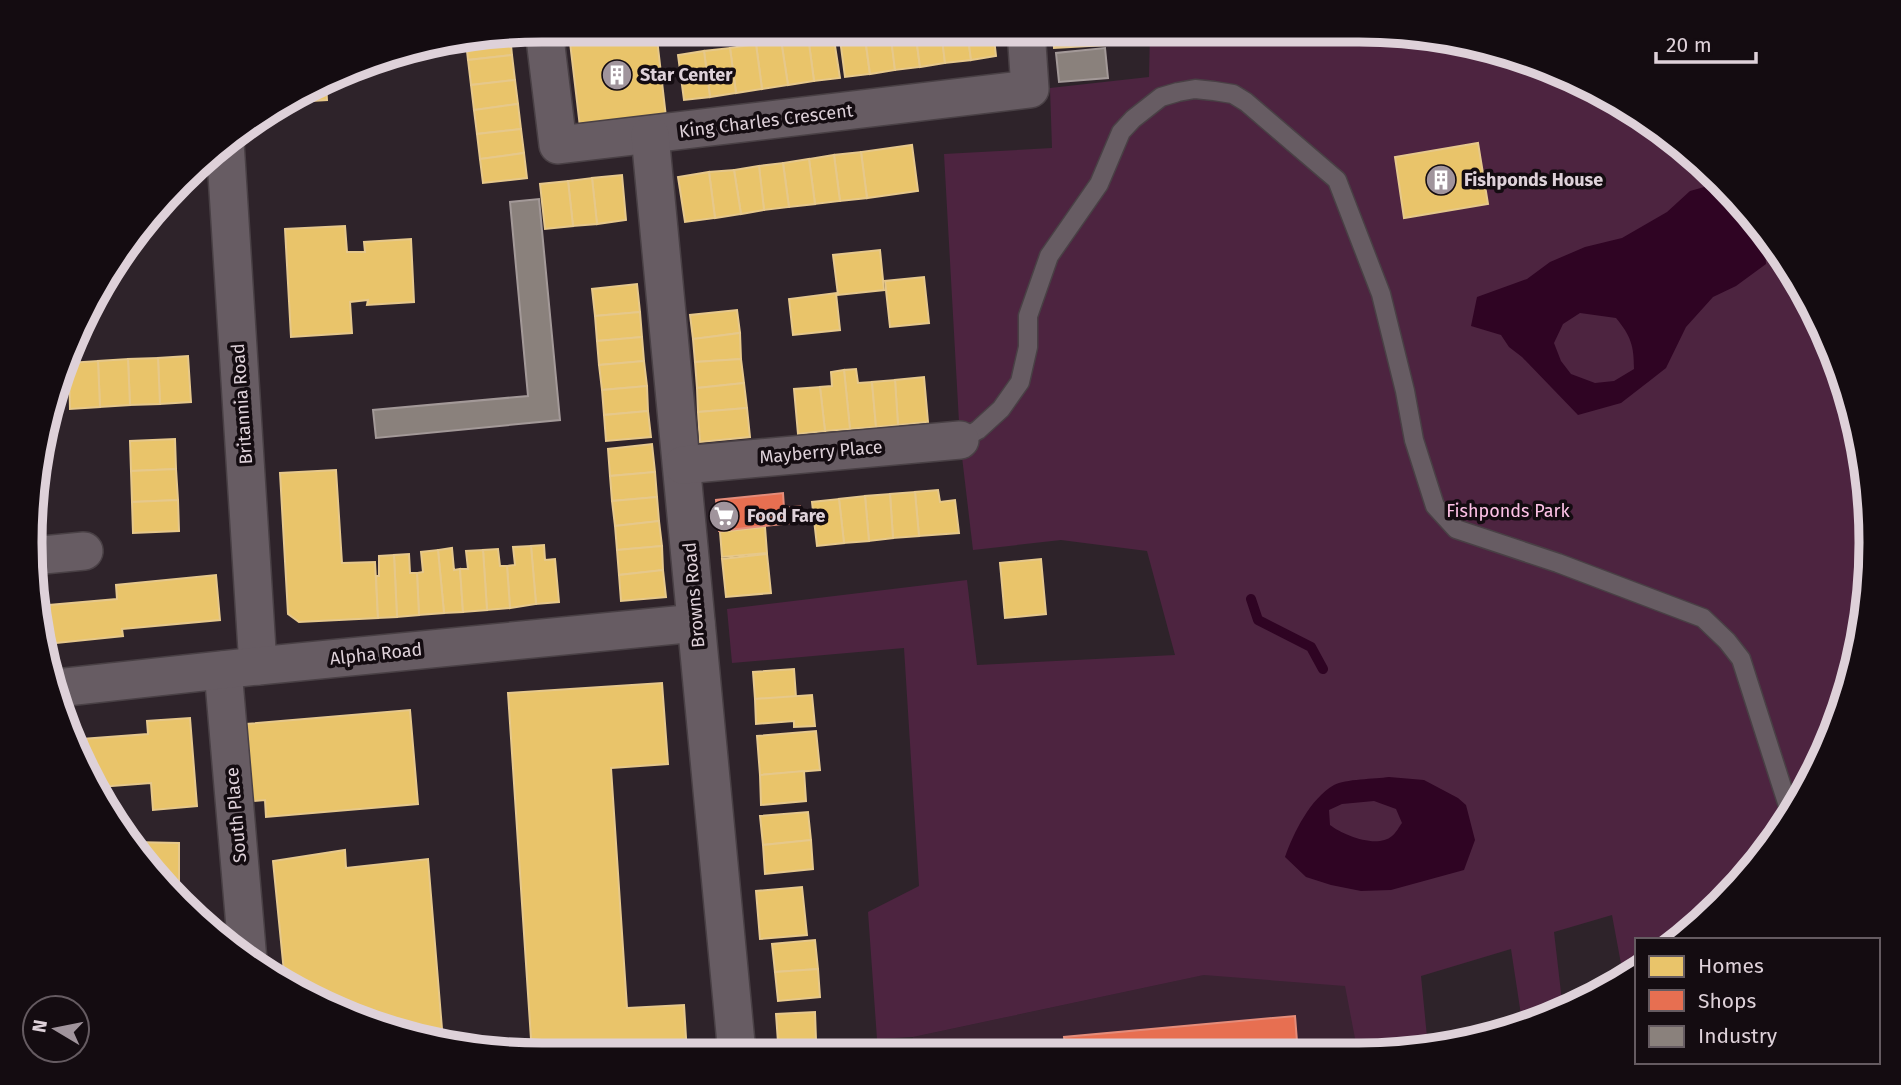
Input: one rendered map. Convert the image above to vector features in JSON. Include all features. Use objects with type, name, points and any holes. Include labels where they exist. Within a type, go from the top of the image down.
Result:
[{"type":"street","name":"King Charles Crescent","points":[[545,42],[558,145],[1030,89],[1027,42]]},
{"type":"street","name":"Browns Road","points":[[650,135],[736,1043]]},
{"type":"street","name":"Britannia Road","points":[[225,155],[241,668]]},
{"type":"street","name":"Mayberry Place","points":[[683,465],[960,440]]},
{"type":"street","points":[[42,554],[84,551]]},
{"type":"street","name":"Alpha Road","points":[[64,687],[696,623]]},
{"type":"street","name":"South Place","points":[[241,668],[247,946]]},
{"type":"lane","points":[[960,440],[978,430],[1002,409],[1020,382],[1028,347],[1028,316],[1049,256],[1099,184],[1121,132],[1161,97],[1195,89],[1233,94],[1246,102],[1337,180],[1381,294],[1414,440],[1435,506],[1456,529],[1558,563],[1703,618],[1741,659],[1787,802]]},
{"type":"shaded area","points":[[1709,186],[1756,238],[1765,251],[1766,264],[1736,286],[1713,297],[1686,327],[1666,368],[1621,403],[1578,415],[1509,347],[1501,335],[1471,326],[1477,297],[1527,279],[1550,262],[1585,247],[1622,238],[1667,212],[1690,191]],"holes":[[[1580,313],[1616,318],[1631,342],[1634,369],[1614,381],[1595,383],[1571,374],[1561,361],[1554,343],[1563,324]]]},
{"type":"shaded area","points":[[1389,777],[1424,780],[1466,805],[1475,840],[1464,870],[1391,890],[1361,891],[1306,877],[1285,857],[1310,807],[1325,791],[1345,782]],"holes":[[[1374,801],[1396,809],[1402,823],[1386,840],[1360,839],[1330,825],[1329,810],[1342,804]]]},
{"type":"shaded area","points":[[1385,936],[1397,1041],[911,1043],[913,1037]]},
{"type":"green space","name":"Fishponds Park","points":[[1150,42],[1358,42],[1424,46],[1456,52],[1488,59],[1550,80],[1637,126],[1689,166],[1735,212],[1775,264],[1821,351],[1842,413],[1849,445],[1855,477],[1859,542],[1855,608],[1849,640],[1842,672],[1821,734],[1792,793],[1756,847],[1735,873],[1689,919],[1665,938],[1635,938],[1635,960],[1622,968],[1612,915],[1554,932],[1562,999],[1550,1005],[1521,1015],[1511,949],[1421,976],[1427,1038],[1424,1039],[1356,1043],[1345,986],[1204,975],[913,1037],[877,1039],[868,912],[919,886],[904,648],[732,663],[727,609],[967,580],[977,665],[1175,655],[1147,551],[1061,540],[973,550],[960,440],[944,154],[1052,148],[1050,88],[1149,77]]},
{"type":"building: Homes","name":"Star Center","points":[[570,42],[657,42],[666,117],[580,127]]},
{"type":"building: Homes","points":[[781,42],[809,42],[814,81],[788,85]]},
{"type":"building: Homes","points":[[781,42],[788,85],[762,89],[756,44]]},
{"type":"building: Homes","points":[[809,42],[834,42],[840,78],[814,81]]},
{"type":"building: Homes","points":[[840,42],[866,42],[870,74],[845,77]]},
{"type":"building: Homes","points":[[866,42],[892,42],[895,70],[870,74]]},
{"type":"building: Homes","points":[[892,42],[917,42],[920,67],[895,70]]},
{"type":"building: Homes","points":[[917,42],[942,42],[945,63],[920,67]]},
{"type":"building: Homes","points":[[942,42],[969,42],[971,60],[945,63]]},
{"type":"building: Homes","points":[[969,42],[994,42],[996,56],[971,60]]},
{"type":"building: Homes","points":[[1054,42],[1106,42],[1106,45],[1054,48]]},
{"type":"building: Homes","points":[[511,43],[512,55],[468,60],[467,48]]},
{"type":"building: Homes","points":[[756,44],[762,89],[736,93],[730,48]]},
{"type":"building: Homes","points":[[730,48],[736,93],[710,97],[704,51]]},
{"type":"building: Homes","points":[[704,51],[710,97],[684,100],[678,55]]},
{"type":"building: Homes","points":[[512,55],[515,80],[471,85],[468,60]]},
{"type":"building: Homes","points":[[515,80],[518,104],[474,110],[471,85]]},
{"type":"building: Homes","points":[[326,91],[327,100],[307,101]]},
{"type":"building: Homes","points":[[518,104],[521,129],[477,134],[474,110]]},
{"type":"building: Homes","points":[[521,129],[524,153],[480,159],[477,134]]},
{"type":"building: Homes","name":"Fishponds House","points":[[1478,143],[1488,204],[1404,218],[1395,157]]},
{"type":"building: Homes","points":[[912,145],[918,191],[867,198],[861,152]]},
{"type":"building: Homes","points":[[861,152],[867,198],[840,201],[834,155]]},
{"type":"building: Homes","points":[[524,153],[527,178],[483,183],[480,159]]},
{"type":"building: Homes","points":[[834,155],[840,201],[815,204],[809,159]]},
{"type":"building: Homes","points":[[809,159],[815,204],[789,207],[783,163]]},
{"type":"building: Homes","points":[[783,163],[789,207],[764,210],[759,166]]},
{"type":"building: Homes","points":[[759,166],[764,210],[741,214],[734,170]]},
{"type":"building: Homes","points":[[734,170],[741,214],[715,218],[709,172]]},
{"type":"building: Homes","points":[[709,172],[715,218],[685,222],[678,177]]},
{"type":"building: Homes","points":[[622,175],[626,220],[597,224],[592,178]]},
{"type":"building: Homes","points":[[592,178],[597,224],[573,226],[568,181]]},
{"type":"building: Homes","points":[[568,181],[573,226],[545,229],[540,184]]},
{"type":"building: Homes","points":[[345,226],[347,252],[365,252],[364,242],[411,239],[414,302],[367,305],[368,300],[350,302],[352,333],[291,337],[285,229]]},
{"type":"building: Homes","points":[[880,250],[884,290],[838,295],[833,255]]},
{"type":"building: Homes","points":[[924,277],[929,323],[890,327],[885,281]]},
{"type":"building: Homes","points":[[637,284],[640,312],[595,316],[592,289]]},
{"type":"building: Homes","points":[[836,293],[840,330],[793,335],[789,299]]},
{"type":"building: Homes","points":[[737,310],[740,333],[693,339],[690,315]]},
{"type":"building: Homes","points":[[640,312],[642,337],[597,341],[595,316]]},
{"type":"building: Homes","points":[[740,333],[741,359],[695,362],[693,339]]},
{"type":"building: Homes","points":[[642,337],[644,361],[599,365],[597,341]]},
{"type":"building: Homes","points":[[188,356],[191,402],[160,404],[158,358]]},
{"type":"building: Homes","points":[[158,358],[160,404],[130,405],[128,359]]},
{"type":"building: Homes","points":[[128,359],[130,405],[100,407],[98,361]]},
{"type":"building: Homes","points":[[741,359],[744,383],[697,388],[695,362]]},
{"type":"building: Homes","points":[[98,361],[100,407],[70,409],[69,381],[76,363]]},
{"type":"building: Homes","points":[[644,361],[647,386],[602,390],[599,365]]},
{"type":"building: Homes","points":[[856,369],[858,383],[872,382],[876,427],[850,429],[844,370]]},
{"type":"building: Homes","points":[[844,370],[850,429],[825,431],[820,387],[832,386],[831,372]]},
{"type":"building: Homes","points":[[924,377],[928,422],[898,425],[895,380]]},
{"type":"building: Homes","points":[[895,380],[898,425],[876,427],[872,382]]},
{"type":"building: Homes","points":[[744,383],[747,408],[698,412],[697,388]]},
{"type":"building: Homes","points":[[647,386],[648,411],[604,415],[602,390]]},
{"type":"building: Homes","points":[[820,387],[825,431],[798,434],[794,389]]},
{"type":"building: Homes","points":[[747,408],[750,437],[700,442],[698,412]]},
{"type":"building: Homes","points":[[648,411],[651,437],[606,441],[604,415]]},
{"type":"building: Homes","points":[[175,439],[176,469],[131,471],[130,441]]},
{"type":"building: Homes","points":[[652,444],[655,472],[610,476],[608,449]]},
{"type":"building: Homes","points":[[176,469],[178,500],[132,502],[131,471]]},
{"type":"building: Homes","points":[[336,470],[342,563],[375,562],[378,618],[299,622],[288,614],[280,473]]},
{"type":"building: Homes","points":[[655,472],[657,497],[612,501],[610,476]]},
{"type":"building: Homes","points":[[938,490],[940,502],[955,500],[959,533],[919,536],[915,492]]},
{"type":"building: Homes","points":[[915,492],[919,536],[893,538],[890,494]]},
{"type":"building: Homes","points":[[890,494],[893,538],[869,541],[865,496]]},
{"type":"building: Homes","points":[[865,496],[869,541],[844,543],[839,499]]},
{"type":"building: Homes","points":[[657,497],[659,521],[615,526],[612,501]]},
{"type":"building: Homes","points":[[839,499],[844,543],[817,546],[812,502]]},
{"type":"building: Homes","points":[[178,500],[179,531],[133,533],[132,502]]},
{"type":"building: Homes","points":[[659,521],[662,546],[617,550],[615,526]]},
{"type":"building: Homes","points":[[765,527],[767,553],[722,557],[720,532]]},
{"type":"building: Homes","points":[[544,545],[545,560],[555,559],[559,602],[536,604],[531,546]]},
{"type":"building: Homes","points":[[531,546],[536,604],[510,608],[507,566],[515,565],[513,547]]},
{"type":"building: Homes","points":[[662,546],[663,570],[619,575],[617,550]]},
{"type":"building: Homes","points":[[452,548],[454,570],[460,569],[463,612],[444,613],[438,550]]},
{"type":"building: Homes","points":[[498,549],[500,566],[507,566],[510,608],[487,610],[483,550]]},
{"type":"building: Homes","points":[[438,550],[444,613],[419,615],[417,573],[423,572],[421,552]]},
{"type":"building: Homes","points":[[483,550],[487,610],[463,612],[460,569],[468,569],[466,551]]},
{"type":"building: Homes","points":[[409,554],[410,573],[417,573],[419,615],[397,617],[394,555]]},
{"type":"building: Homes","points":[[767,554],[771,593],[726,597],[722,559]]},
{"type":"building: Homes","points":[[394,555],[397,617],[378,618],[376,576],[379,576],[379,556]]},
{"type":"building: Homes","points":[[1041,559],[1046,614],[1005,618],[1000,563]]},
{"type":"building: Homes","points":[[663,570],[666,597],[621,601],[619,575]]},
{"type":"building: Homes","points":[[216,575],[220,620],[122,629],[123,636],[53,643],[46,605],[117,599],[116,585]]},
{"type":"building: Homes","points":[[794,669],[796,697],[755,699],[753,672]]},
{"type":"building: Homes","points":[[662,683],[668,764],[611,768],[627,1008],[684,1005],[686,1043],[531,1043],[508,693]]},
{"type":"building: Homes","points":[[812,695],[815,726],[794,727],[794,721],[756,724],[755,699]]},
{"type":"building: Homes","points":[[410,710],[418,804],[266,817],[265,800],[253,801],[246,724]]},
{"type":"building: Homes","points":[[190,718],[197,806],[153,810],[151,783],[106,786],[82,739],[148,734],[147,721]]},
{"type":"building: Homes","points":[[816,731],[820,770],[760,775],[757,736]]},
{"type":"building: Homes","points":[[804,771],[806,801],[761,805],[760,775]]},
{"type":"building: Homes","points":[[808,812],[811,840],[763,845],[760,816]]},
{"type":"building: Homes","points":[[811,840],[813,869],[765,874],[763,845]]},
{"type":"building: Homes","points":[[141,842],[179,843],[179,886]]},
{"type":"building: Homes","points":[[345,850],[346,868],[428,859],[442,1032],[413,1026],[351,1005],[284,971],[273,861]]},
{"type":"building: Homes","points":[[802,887],[807,935],[760,939],[756,891]]},
{"type":"building: Homes","points":[[815,940],[818,969],[775,972],[772,944]]},
{"type":"building: Homes","points":[[818,969],[820,997],[778,1001],[775,972]]},
{"type":"building: Homes","points":[[815,1012],[816,1040],[778,1042],[776,1014]]},
{"type":"building: Homes","points":[[816,1040],[816,1043],[778,1043]]},
{"type":"building: Shops","points":[[783,493],[784,508],[800,506],[801,522],[719,531],[716,500]]},
{"type":"building: Shops","points":[[1295,1016],[1297,1043],[1065,1043],[1064,1037]]},
{"type":"building: Industry","points":[[1105,48],[1108,78],[1059,82],[1056,53]]},
{"type":"building: Industry","points":[[539,199],[560,420],[376,438],[373,410],[528,396],[510,202]]},
{"type":"waterway","points":[[1251,599],[1258,620],[1311,647],[1323,669]]},
{"type":"place","name":"Star Center","points":[[617,75]]},
{"type":"place","name":"Fishponds House","points":[[1441,180]]},
{"type":"place","name":"Food Fare","points":[[724,516]]}]
